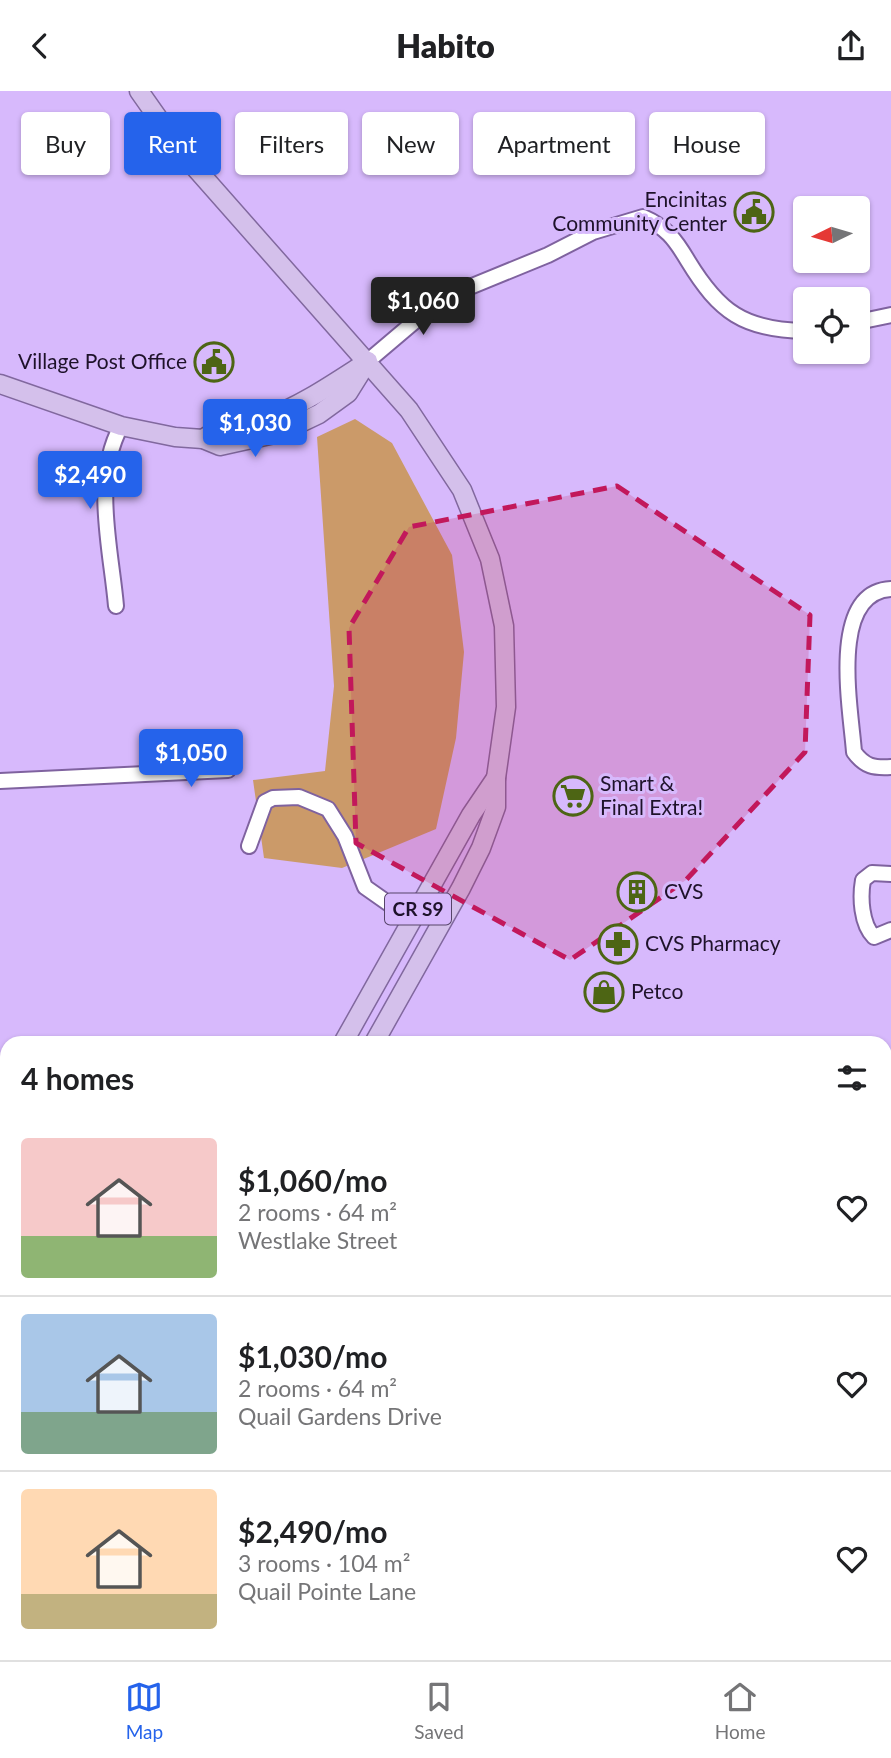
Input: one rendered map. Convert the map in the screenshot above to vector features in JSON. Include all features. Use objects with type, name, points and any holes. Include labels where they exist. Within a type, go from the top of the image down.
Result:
[{"type":"main road","name":"CR S9","points":[[139,91],[184,155],[409,410],[446,462],[462,490],[490,559],[504,627],[506,707],[496,778],[496,807],[481,848],[378,1036]]},
{"type":"main road","points":[[0,384],[121,426],[175,437],[203,439],[217,429],[264,419],[304,402],[368,361]]},
{"type":"main road","name":"CR S9","points":[[347,1036],[471,815],[496,778]]},
{"type":"street","points":[[368,361],[427,311],[460,291],[548,255],[593,232],[642,217],[671,234],[703,285],[726,311],[747,322],[776,330],[793,331]]},
{"type":"street","points":[[870,319],[891,315]]},
{"type":"street","points":[[116,607],[104,476],[111,445],[121,426]]},
{"type":"street","points":[[891,589],[879,590],[863,600],[853,617],[847,657],[854,752],[861,762],[874,768],[891,767]]},
{"type":"street","points":[[0,781],[228,770]]},
{"type":"street","points":[[249,846],[265,802],[287,797],[314,801],[337,819],[365,887],[412,921]]},
{"type":"street","points":[[891,874],[872,873],[863,880],[861,891],[866,929],[874,937],[891,930]]},
{"type":"highlighted area","points":[[617,486],[810,615],[805,752],[686,880],[570,960],[356,843],[349,628],[409,527]]},
{"type":"green space","points":[[355,419],[392,443],[452,555],[464,652],[456,738],[436,829],[342,868],[264,858],[253,780],[325,771],[334,686],[317,437]]},
{"type":"place","name":"Encinitas Community Center","points":[[754,212]]},
{"type":"place","name":"Village Post Office","points":[[214,362]]},
{"type":"place","name":"Smart & Final Extra!","points":[[573,796]]},
{"type":"place","name":"CVS","points":[[637,892]]},
{"type":"place","name":"CVS Pharmacy","points":[[618,944]]},
{"type":"place","name":"Petco","points":[[604,992]]}]
